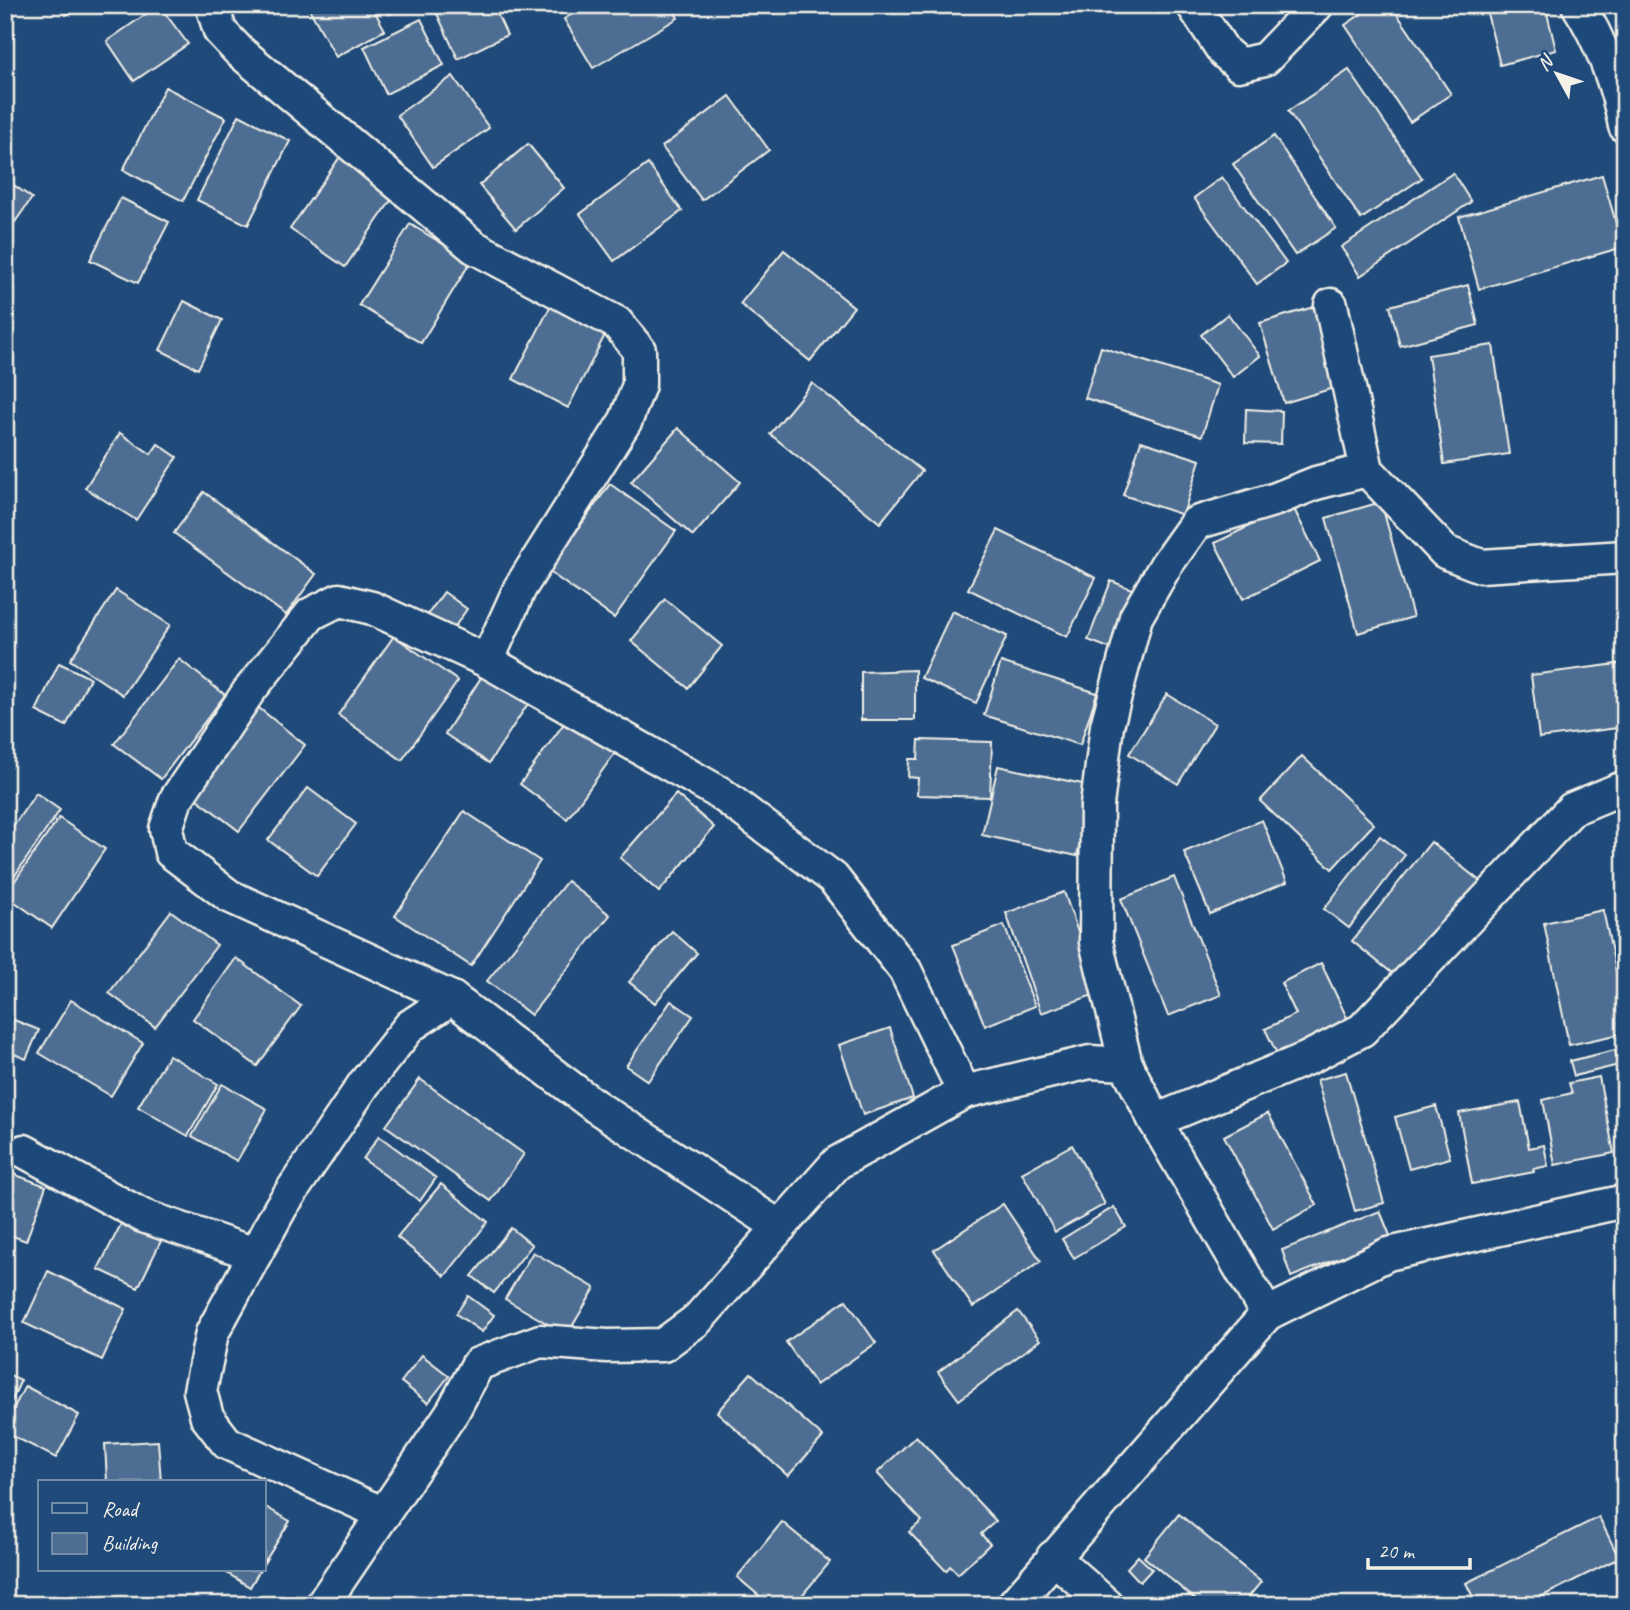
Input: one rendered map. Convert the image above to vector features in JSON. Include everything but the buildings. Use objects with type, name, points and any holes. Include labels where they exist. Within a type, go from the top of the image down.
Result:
[{"type":"street","points":[[212,5],[220,31],[239,51],[474,247],[617,323],[639,350],[639,385],[626,420],[520,588],[487,661]]},
{"type":"street","points":[[1193,5],[1224,52],[1240,65],[1265,59],[1317,5]]},
{"type":"street","points":[[1578,5],[1589,23],[1622,109],[1625,126]]},
{"type":"street","points":[[1331,304],[1367,470],[1445,552],[1481,566],[1625,557]]},
{"type":"street","points":[[1267,1314],[1155,1121],[1126,1064],[1096,942],[1094,876],[1097,805],[1107,726],[1136,617],[1166,565],[1196,523],[1276,499],[1316,483],[1367,470]]},
{"type":"street","points":[[780,1227],[596,1106],[452,998],[229,896],[171,852],[166,829],[176,799],[249,691],[311,614],[339,600],[372,608],[487,661],[720,793],[833,878],[905,970],[964,1092]]},
{"type":"street","points":[[1155,1121],[1307,1058],[1362,1030],[1572,808],[1625,788]]},
{"type":"street","points":[[384,1514],[227,1443],[207,1417],[200,1391],[212,1333],[281,1207],[364,1084],[410,1026],[452,998]]},
{"type":"street","points":[[322,1605],[453,1411],[478,1364],[540,1340],[607,1346],[663,1345],[697,1320],[837,1163],[964,1092],[1090,1062],[1126,1064]]},
{"type":"street","points":[[24,1151],[143,1216],[255,1254]]},
{"type":"street","points":[[1013,1605],[1267,1314],[1388,1254],[1625,1201]]},
{"type":"street","points":[[1053,1558],[1107,1605]]}]
